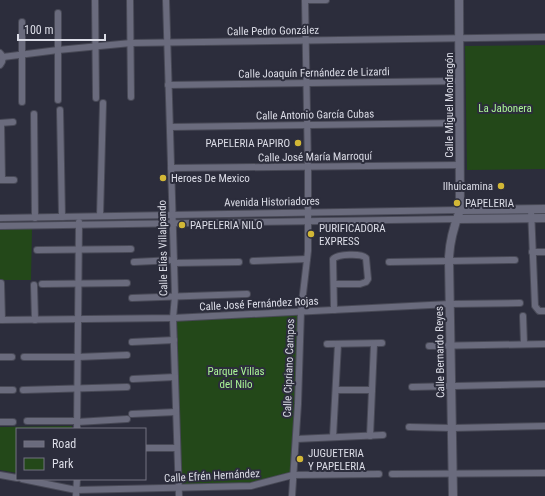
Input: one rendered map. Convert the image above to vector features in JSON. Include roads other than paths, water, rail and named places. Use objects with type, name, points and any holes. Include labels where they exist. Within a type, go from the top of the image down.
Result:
[{"type":"street","points":[[95,0],[96,98]]},
{"type":"street","points":[[130,0],[131,97]]},
{"type":"street","name":"Calle Elías Villalpando","points":[[166,0],[175,296],[173,318],[179,496]]},
{"type":"street","points":[[305,0],[326,0]]},
{"type":"street","name":"Calle Cipriano Campos","points":[[292,496],[296,439],[300,311],[307,259],[308,222],[305,0]]},
{"type":"street","name":"Calle Miguel Mondragón","points":[[459,0],[460,210]]},
{"type":"street","points":[[58,13],[58,100]]},
{"type":"street","points":[[22,22],[22,102]]},
{"type":"street","name":"Calle Pedro González","points":[[1,55],[22,55],[131,43],[545,37]]},
{"type":"street","points":[[0,65],[3,62],[1,55]]},
{"type":"street","name":"Calle Joaquín Fernández de Lizardi","points":[[168,86],[460,81]]},
{"type":"street","points":[[100,216],[103,103]]},
{"type":"street","points":[[60,110],[62,217]]},
{"type":"street","points":[[34,114],[35,218]]},
{"type":"street","points":[[13,122],[1,123],[1,180],[14,180]]},
{"type":"street","name":"Calle Antonio García Cubas","points":[[170,127],[460,123]]},
{"type":"street","name":"Calle José María Marroquí","points":[[171,168],[460,165]]},
{"type":"street","name":"Avenida Historiadores","points":[[0,226],[456,219],[531,214],[545,209]]},
{"type":"street","name":"Avenida Historiadores","points":[[0,218],[460,210],[531,214],[545,218]]},
{"type":"street","name":"Calle Bernardo Reyes","points":[[452,496],[449,252],[456,219],[460,210]]},
{"type":"street","points":[[531,214],[536,306],[537,309],[545,311]]},
{"type":"street","points":[[77,428],[79,216]]},
{"type":"street","points":[[37,250],[132,249]]},
{"type":"street","points":[[532,252],[545,252]]},
{"type":"street","points":[[334,284],[360,284],[366,282],[368,278],[366,258],[361,255],[336,256],[332,258],[334,310]]},
{"type":"street","points":[[253,262],[307,259]]},
{"type":"street","points":[[389,262],[514,260]]},
{"type":"street","points":[[134,262],[239,262]]},
{"type":"street","points":[[1,283],[1,320]]},
{"type":"street","points":[[42,284],[127,283]]},
{"type":"street","points":[[34,284],[35,320]]},
{"type":"street","points":[[132,298],[247,294]]},
{"type":"street","name":"Calle José Fernández Rojas","points":[[1,320],[173,318],[450,304],[520,302]]},
{"type":"street","points":[[523,316],[524,344]]},
{"type":"street","points":[[132,342],[174,340]]},
{"type":"street","points":[[327,344],[374,344],[382,342]]},
{"type":"street","points":[[333,437],[338,344]]},
{"type":"street","points":[[370,436],[374,344]]},
{"type":"street","points":[[429,346],[545,344]]},
{"type":"street","points":[[24,357],[127,355]]},
{"type":"street","points":[[0,357],[12,357]]},
{"type":"street","points":[[133,379],[175,377]]},
{"type":"street","points":[[412,388],[545,384]]},
{"type":"street","points":[[23,390],[127,387]]},
{"type":"street","points":[[0,390],[13,390]]},
{"type":"street","points":[[336,390],[372,390]]},
{"type":"street","points":[[132,414],[176,412]]},
{"type":"street","points":[[27,421],[127,419]]},
{"type":"street","points":[[0,422],[13,422]]},
{"type":"street","points":[[409,427],[452,428],[545,426]]},
{"type":"street","points":[[296,439],[383,435]]},
{"type":"street","points":[[146,448],[178,448]]},
{"type":"street","points":[[392,474],[545,473]]},
{"type":"street","name":"Calle Efrén Hernández","points":[[26,480],[76,493],[255,486],[293,475],[380,474]]},
{"type":"street","points":[[0,475],[16,478]]},
{"type":"street","points":[[76,480],[76,493]]},
{"type":"place","name":"PAPELERIA PAPIRO","points":[[298,143]]},
{"type":"place","name":"Heroes De Mexico","points":[[163,178]]},
{"type":"place","name":"Ilhuicamina","points":[[501,186]]},
{"type":"place","name":"PAPELERIA","points":[[457,203]]},
{"type":"place","name":"PAPELERIA NILO","points":[[182,225]]},
{"type":"place","name":"PURIFICADORA EXPRESS","points":[[311,234]]},
{"type":"place","name":"JUGUETERIA Y PAPELERIA","points":[[300,459]]},
{"type":"park label","name":"La Jabonera","points":[[505,108]]},
{"type":"park label","name":"Parque Villas del Nilo","points":[[236,377]]}]
